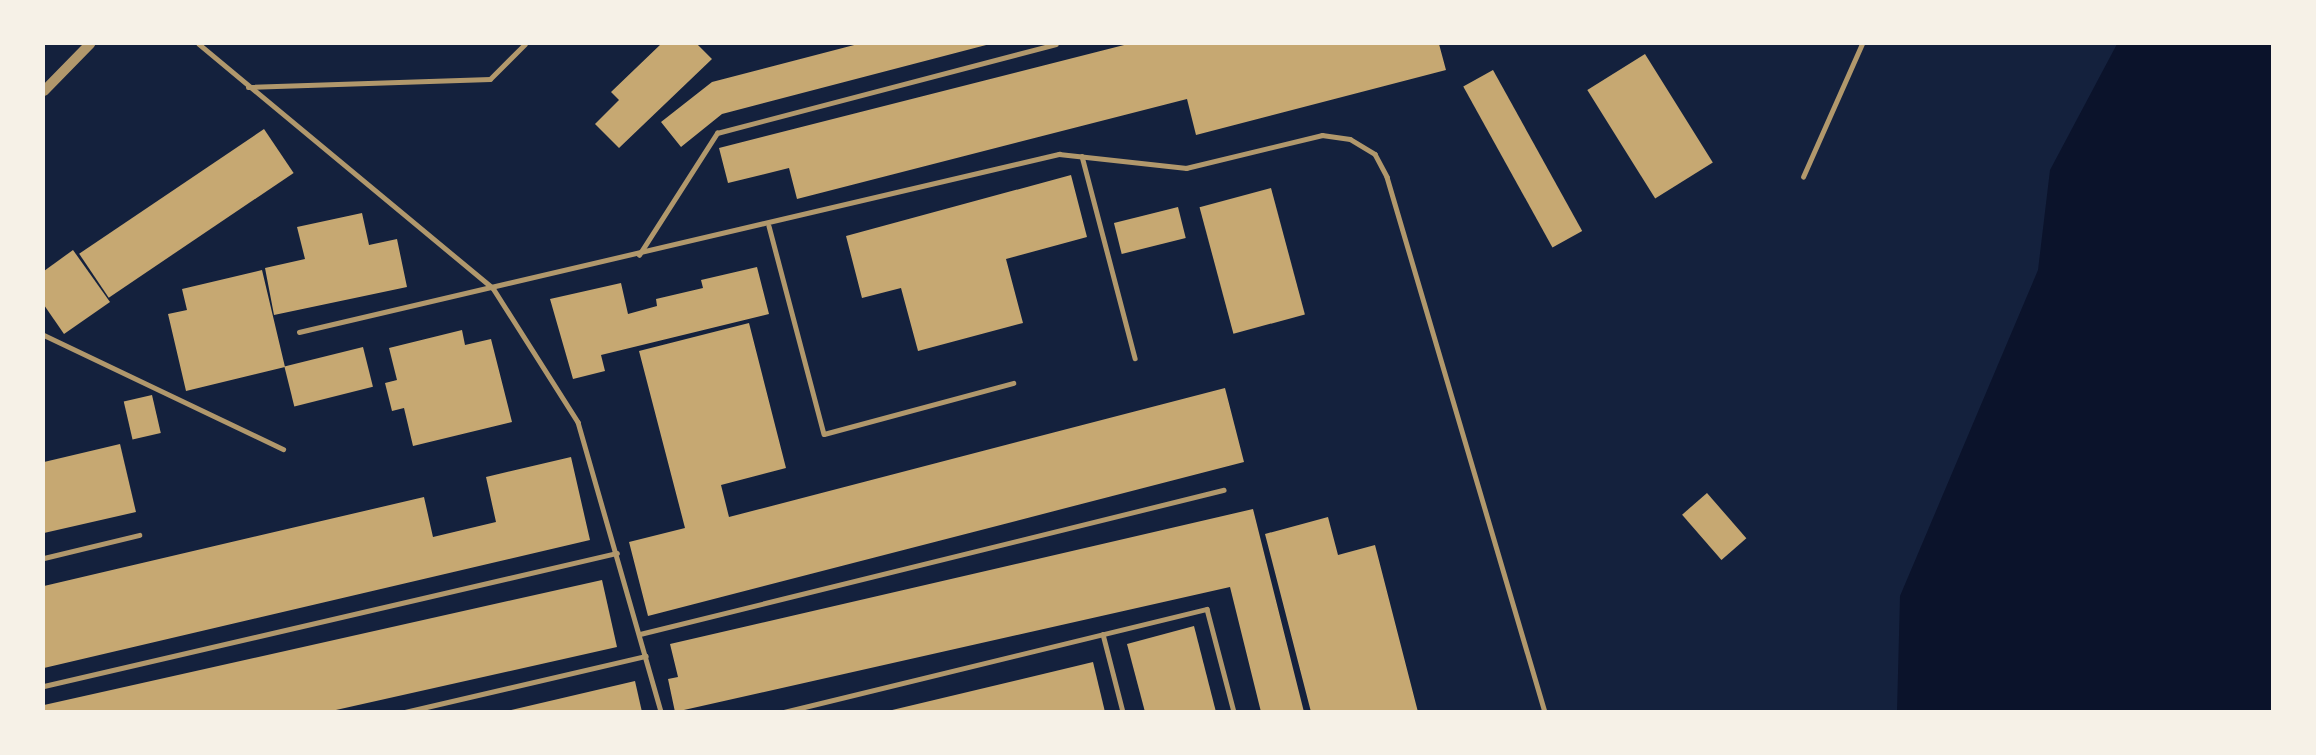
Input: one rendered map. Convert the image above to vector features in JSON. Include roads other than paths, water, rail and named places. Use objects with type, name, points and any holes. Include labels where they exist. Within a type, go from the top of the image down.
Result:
[{"type":"street","points":[[44,91],[90,44]]},
{"type":"lane","points":[[198,44],[493,288],[578,422],[661,711]]},
{"type":"lane","points":[[248,87],[490,79],[525,44]]},
{"type":"lane","points":[[639,255],[717,133],[1056,44]]},
{"type":"lane","points":[[1803,177],[1862,44]]},
{"type":"lane","points":[[299,332],[769,226],[1059,154],[1186,168],[1322,135],[1350,139],[1375,154],[1387,177],[1545,711]]},
{"type":"lane","points":[[1082,156],[1135,358]]},
{"type":"lane","points":[[769,226],[824,434],[1013,383]]},
{"type":"lane","points":[[44,334],[283,449]]},
{"type":"lane","points":[[640,634],[1223,490]]},
{"type":"lane","points":[[44,558],[139,535]]},
{"type":"lane","points":[[44,686],[617,553]]},
{"type":"lane","points":[[784,711],[1207,609],[1234,711]]},
{"type":"lane","points":[[1102,634],[1123,711]]},
{"type":"lane","points":[[405,711],[646,657]]},
{"type":"water","points":[[2117,44],[2272,44],[2272,711],[1897,711],[1900,596],[2038,270],[2050,170]]}]
